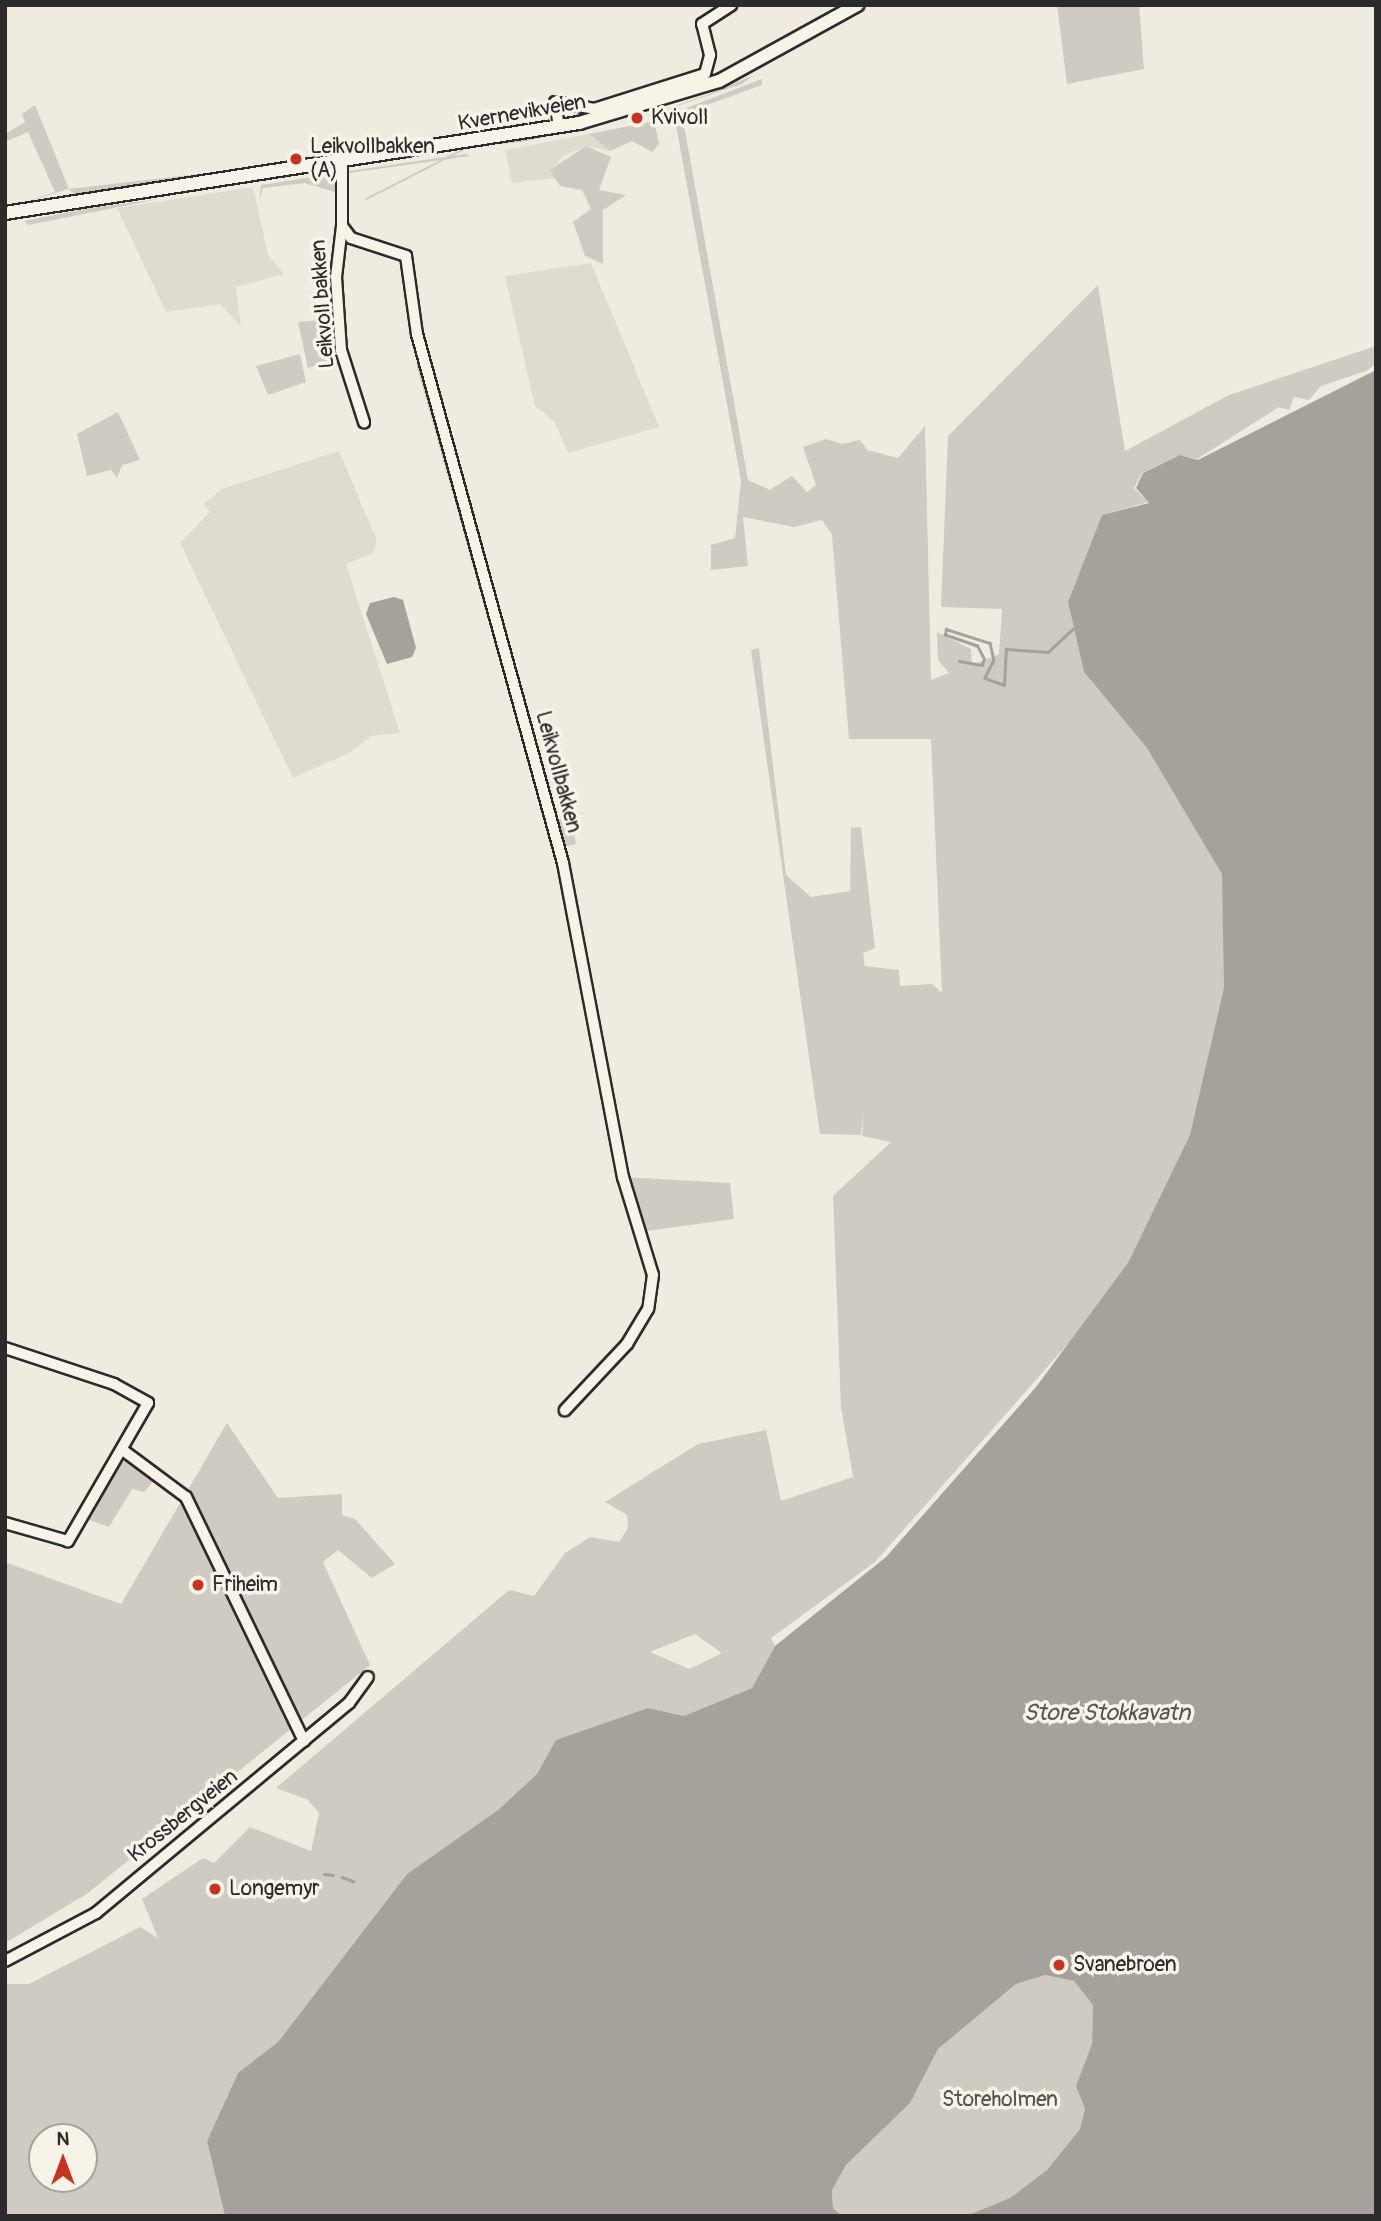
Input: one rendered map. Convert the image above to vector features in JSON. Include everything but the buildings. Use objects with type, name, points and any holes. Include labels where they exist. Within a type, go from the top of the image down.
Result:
[{"type":"main road","name":"Kvernevikveien","points":[[5,213],[559,127],[719,81],[857,5]]},
{"type":"street","points":[[559,127],[555,102],[593,109],[705,74],[710,55],[702,24],[732,5]]},
{"type":"street","points":[[342,161],[342,226]]},
{"type":"street","name":"Leikvoll bakken","points":[[342,226],[336,277],[341,349],[364,422]]},
{"type":"street","name":"Leikvollbakken","points":[[342,226],[351,238],[406,256],[417,334],[563,863],[623,1177],[653,1275],[648,1309],[627,1343],[565,1410]]},
{"type":"street","points":[[5,1348],[143,1395],[147,1411],[68,1541],[5,1522]]},
{"type":"street","points":[[124,1451],[181,1490],[304,1741]]},
{"type":"street","name":"Krossbergveien","points":[[5,1961],[96,1913],[304,1741],[368,1677]]},
{"type":"shaded area","points":[[589,134],[610,151],[586,146],[563,156],[551,170],[556,178],[512,183],[505,150]]},
{"type":"shaded area","points":[[253,187],[268,255],[284,274],[236,287],[241,327],[220,304],[166,312],[117,208]]},
{"type":"shaded area","points":[[591,263],[659,427],[568,453],[554,421],[535,406],[505,276]]},
{"type":"shaded area","points":[[339,451],[377,541],[373,553],[346,564],[400,733],[371,736],[351,752],[293,778],[180,543],[210,512],[204,504],[222,489]]},
{"type":"green space","points":[[1057,5],[1139,5],[1144,69],[1067,84]]},
{"type":"green space","points":[[754,75],[742,84],[629,122],[706,95]]},
{"type":"green space","points":[[762,79],[762,85],[682,114],[748,480],[770,490],[792,476],[807,492],[816,485],[803,447],[826,439],[842,444],[860,440],[867,450],[898,458],[925,426],[931,680],[949,673],[938,660],[937,632],[971,649],[972,665],[999,654],[1002,609],[941,607],[948,436],[1098,285],[1125,451],[1229,395],[1376,346],[1376,364],[1366,371],[1321,386],[1309,400],[1294,397],[1289,410],[1279,407],[1197,459],[1180,455],[1142,473],[1134,488],[1148,502],[1102,515],[1068,602],[1084,672],[1147,748],[1226,874],[1227,990],[1190,1135],[1127,1272],[1089,1320],[875,1562],[771,1638],[775,1646],[752,1688],[684,1716],[648,1708],[557,1740],[537,1774],[498,1810],[407,1874],[278,2042],[238,2073],[207,2141],[225,2216],[5,2216],[5,1984],[29,1984],[140,1927],[158,1938],[142,1899],[203,1858],[214,1863],[250,1827],[311,1851],[319,1813],[308,1800],[276,1788],[509,1590],[534,1596],[565,1553],[590,1537],[619,1542],[628,1528],[627,1515],[605,1502],[698,1444],[766,1430],[781,1501],[853,1477],[841,1407],[833,1196],[891,1142],[862,1136],[864,1109],[861,1135],[820,1134],[751,650],[759,648],[786,875],[811,897],[850,891],[851,828],[861,827],[875,948],[863,953],[865,966],[899,970],[900,986],[932,984],[942,993],[931,739],[849,739],[832,535],[822,520],[794,527],[743,517],[748,566],[711,570],[711,545],[735,538],[741,481],[675,120],[655,125],[659,144],[652,152],[632,141],[610,151],[589,134],[650,122]],"holes":[[[695,1634],[722,1653],[689,1669],[650,1652]]]},
{"type":"green space","points":[[35,105],[69,189],[275,165],[302,155],[279,166],[76,195],[68,189],[5,209],[55,192],[28,132],[5,142],[5,134],[25,122],[22,114]]},
{"type":"green space","points":[[573,130],[523,142],[478,146],[480,145]]},
{"type":"green space","points":[[586,146],[611,157],[599,190],[626,195],[603,210],[603,264],[585,256],[573,222],[591,209],[582,190],[560,186],[550,170]]},
{"type":"green space","points":[[464,148],[465,150],[366,200]]},
{"type":"green space","points":[[466,154],[470,156],[342,174],[342,172]]},
{"type":"green space","points":[[338,173],[338,193],[305,183],[263,188],[259,201],[261,185]]},
{"type":"green space","points":[[159,199],[28,225],[24,221],[90,208]]},
{"type":"green space","points":[[321,320],[339,324],[344,369],[329,361],[308,368],[298,322]]},
{"type":"green space","points":[[300,354],[306,382],[268,395],[256,366]]},
{"type":"green space","points":[[416,364],[421,364],[552,821],[589,811],[570,818],[576,844],[559,848],[562,864],[557,865]]},
{"type":"green space","points":[[118,412],[140,460],[122,465],[117,478],[111,470],[87,476],[77,434]]},
{"type":"green space","points":[[623,1177],[730,1183],[734,1219],[639,1232]]},
{"type":"green space","points":[[227,1423],[278,1498],[342,1494],[342,1515],[355,1519],[395,1564],[372,1578],[338,1550],[323,1562],[370,1665],[88,1893],[5,1943],[5,1562],[121,1604]]},
{"type":"green space","points":[[131,1461],[156,1478],[144,1492],[132,1489],[109,1527],[86,1519],[119,1463]]},
{"type":"green space","name":"Storeholmen","points":[[1045,1975],[1074,1981],[1093,2005],[1092,2044],[1077,2086],[1085,2109],[1080,2129],[1047,2170],[1010,2198],[966,2216],[842,2216],[833,2208],[832,2190],[846,2165],[910,2103],[938,2049],[1016,1984]]},
{"type":"water","name":"Store Stokkavatn","points":[[1376,370],[1376,2216],[966,2216],[1010,2198],[1047,2170],[1080,2129],[1085,2109],[1076,2086],[1092,2044],[1093,2005],[1074,1981],[1045,1975],[1016,1984],[938,2049],[910,2103],[846,2165],[832,2190],[833,2208],[842,2216],[225,2216],[207,2141],[238,2073],[278,2042],[407,1874],[498,1810],[537,1774],[556,1740],[648,1708],[684,1716],[752,1688],[775,1646],[886,1557],[1036,1387],[1128,1263],[1190,1135],[1224,988],[1222,874],[1147,748],[1084,672],[1068,602],[1102,515],[1149,503],[1136,488],[1143,473],[1180,455],[1198,460]]},
{"type":"water","points":[[394,597],[403,600],[416,648],[412,657],[387,664],[366,614],[370,603]]},
{"type":"waterway","points":[[959,661],[982,665],[984,659],[977,646],[945,635],[946,629],[990,643],[994,660],[985,678],[1004,685],[1006,649],[1048,652],[1073,629]]},
{"type":"waterway","points":[[324,1874],[333,1875]]},
{"type":"waterway","points":[[342,1877],[353,1881]]},
{"type":"place","name":"Kvivoll","points":[[637,118]]},
{"type":"place","name":"Leikvollbakken (A)","points":[[296,159]]},
{"type":"place","name":"Friheim","points":[[198,1585]]},
{"type":"place","name":"Longemyr","points":[[215,1889]]},
{"type":"place","name":"Svanebroen","points":[[1059,1965]]}]
